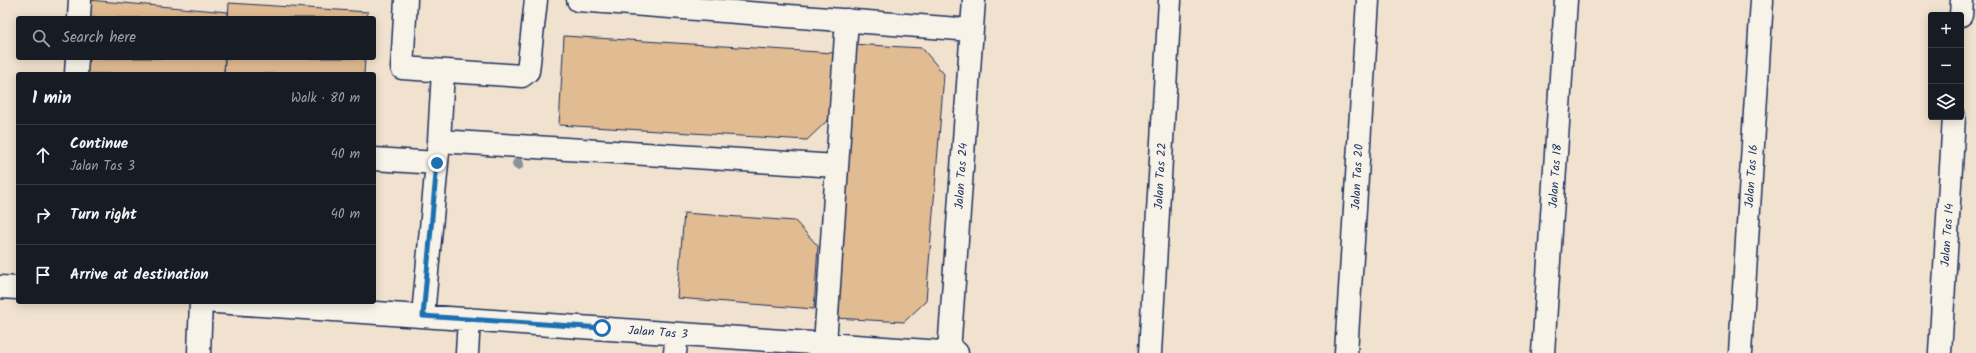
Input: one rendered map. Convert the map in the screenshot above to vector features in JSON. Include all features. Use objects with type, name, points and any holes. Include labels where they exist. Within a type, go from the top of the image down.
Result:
[{"type":"street","points":[[79,16],[80,0]]},
{"type":"street","points":[[406,0],[402,68],[443,72],[522,76],[528,71],[536,0]]},
{"type":"street","points":[[578,0],[783,8],[847,20],[972,30]]},
{"type":"street","name":"Jalan Tas 24","points":[[953,353],[974,0]]},
{"type":"street","name":"Jalan Tas 22","points":[[1150,353],[1170,0]]},
{"type":"street","name":"Jalan Tas 20","points":[[1346,353],[1368,0]]},
{"type":"street","name":"Jalan Tas 18","points":[[1543,353],[1566,0]]},
{"type":"street","name":"Jalan Tas 16","points":[[1740,353],[1762,0]]},
{"type":"street","points":[[1961,12],[1962,0]]},
{"type":"street","points":[[825,344],[847,20]]},
{"type":"street","points":[[76,72],[77,60]]},
{"type":"street","points":[[423,316],[439,141],[443,72]]},
{"type":"street","name":"Jalan Tas 14","points":[[1940,353],[1954,120]]},
{"type":"street","points":[[439,141],[837,166]]},
{"type":"street","points":[[376,159],[437,163]]},
{"type":"street","points":[[0,287],[16,288]]},
{"type":"street","points":[[199,353],[201,304]]},
{"type":"street","name":"Jalan Tas 3","points":[[246,304],[469,319],[676,343],[825,344],[953,353]]},
{"type":"street","points":[[467,353],[469,319]]},
{"type":"building","points":[[88,0],[228,12],[228,16],[87,16]]},
{"type":"building","points":[[229,3],[368,12],[367,16],[228,16]]},
{"type":"building","points":[[564,36],[834,53],[830,118],[807,140],[559,125]]},
{"type":"building","points":[[851,44],[922,48],[944,74],[926,301],[904,322],[835,318]]},
{"type":"building","points":[[84,60],[225,60],[224,72],[83,72]]},
{"type":"building","points":[[225,60],[365,60],[364,72],[224,72]]},
{"type":"building","points":[[684,213],[795,221],[818,246],[814,309],[677,298]]},
{"type":"route","points":[[437,163],[423,316],[602,328]]}]
